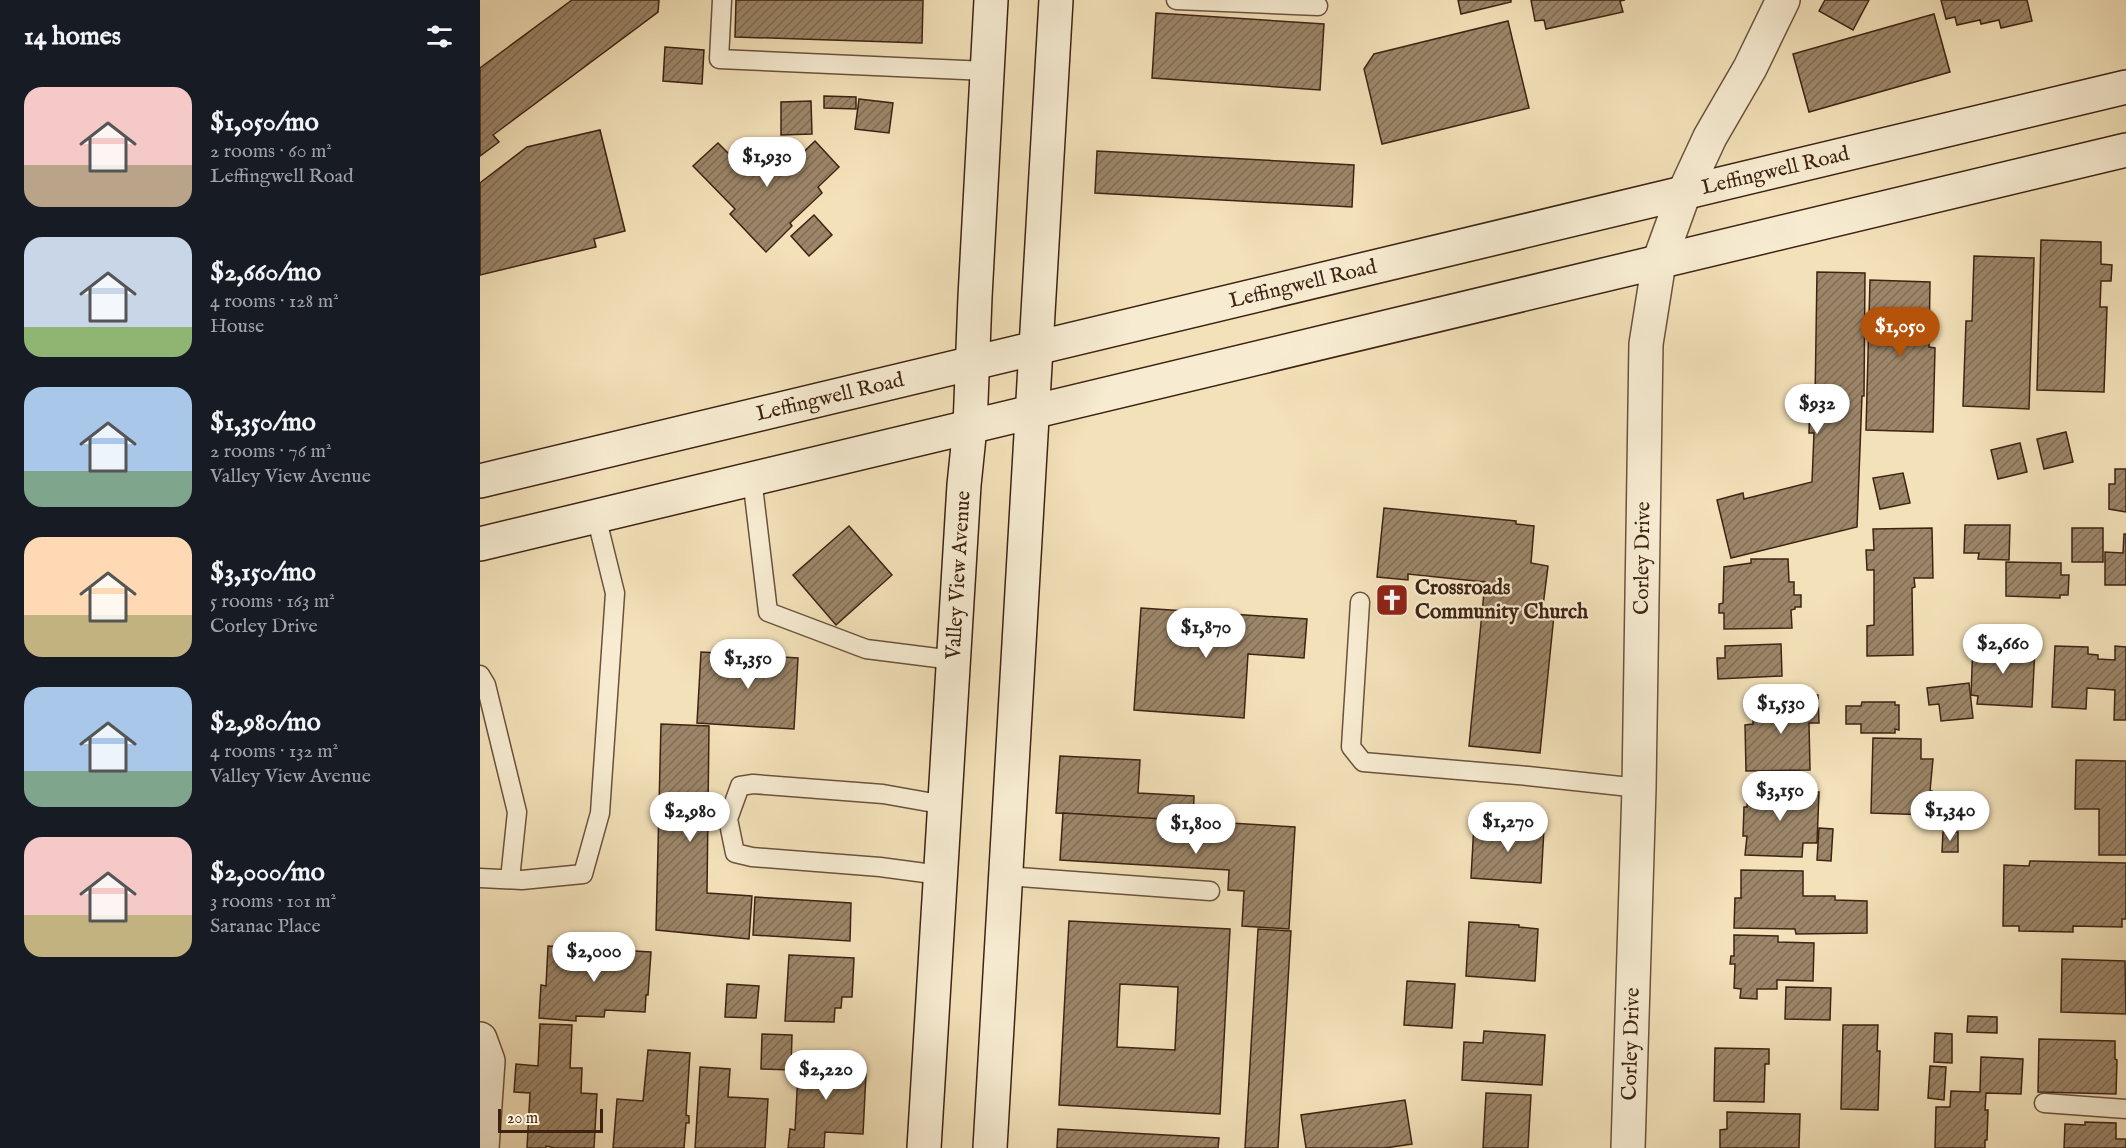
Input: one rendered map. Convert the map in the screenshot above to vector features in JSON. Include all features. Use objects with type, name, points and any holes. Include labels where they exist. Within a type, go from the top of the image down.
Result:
[{"type":"main road","name":"Valley View Avenue","points":[[924,1148],[964,485],[970,427],[992,0]]},
{"type":"main road","points":[[990,1148],[1056,0]]},
{"type":"main road","name":"Corley Drive","points":[[1628,1148],[1639,788],[1646,344],[1659,262],[1684,193],[1710,137],[1750,68],[1783,0]]},
{"type":"main road","name":"Leffingwell Road","points":[[480,481],[2126,87]]},
{"type":"main road","points":[[480,544],[2126,150]]},
{"type":"main road","points":[[480,1039],[488,1061],[482,1148]]},
{"type":"lane","points":[[722,0],[719,59],[987,71]]},
{"type":"lane","points":[[1176,0],[1318,6]]},
{"type":"lane","points":[[753,478],[768,612],[866,649],[953,660]]},
{"type":"lane","points":[[480,878],[510,879],[583,874],[600,813],[615,593],[596,516]]},
{"type":"lane","points":[[1360,602],[1351,747],[1363,762],[1639,788]]},
{"type":"lane","points":[[480,675],[486,685],[517,812],[510,879]]},
{"type":"lane","points":[[940,875],[880,867],[752,857],[735,853],[728,819],[740,786],[753,784],[883,794],[945,805]]},
{"type":"lane","points":[[1005,876],[1210,891]]},
{"type":"lane","points":[[2044,1103],[2126,1109]]},
{"type":"building","points":[[572,0],[659,0],[658,12],[493,135],[499,142],[480,156],[480,68]]},
{"type":"building","points":[[736,0],[923,0],[922,43],[735,37]]},
{"type":"building","points":[[1458,0],[1511,0],[1511,2],[1461,14]]},
{"type":"building","points":[[1531,0],[1625,0],[1620,1],[1623,12],[1546,29],[1544,20],[1535,21]]},
{"type":"building","points":[[1825,0],[1869,0],[1853,30],[1819,11]]},
{"type":"building","points":[[1941,0],[2027,0],[2032,21],[2001,28],[1999,20],[1981,24],[1980,20],[1957,25],[1955,17],[1946,19]]},
{"type":"building","points":[[1156,13],[1324,24],[1320,90],[1152,78]]},
{"type":"building","points":[[1934,14],[1950,72],[1809,112],[1793,54]]},
{"type":"building","points":[[1508,21],[1529,108],[1382,144],[1364,69],[1374,54]]},
{"type":"building","points":[[665,47],[704,50],[702,84],[663,81]]},
{"type":"building","points":[[824,96],[856,97],[856,109],[824,108]]},
{"type":"building","points":[[859,99],[893,103],[889,133],[855,129]]},
{"type":"building","points":[[811,101],[812,134],[781,135],[781,102]]},
{"type":"building","points":[[600,130],[625,231],[594,239],[596,247],[480,275],[480,183],[527,147]]},
{"type":"building","points":[[815,141],[839,167],[818,187],[822,193],[790,223],[792,226],[766,252],[730,214],[735,209],[693,166],[718,143],[737,162],[752,148],[774,172],[790,157],[794,161]]},
{"type":"building","points":[[1097,151],[1354,165],[1352,207],[1095,193]]},
{"type":"building","points":[[814,215],[832,235],[809,256],[791,236]]},
{"type":"building","points":[[2041,240],[2101,242],[2101,264],[2112,265],[2111,281],[2101,281],[2100,307],[2107,307],[2104,392],[2037,390]]},
{"type":"building","points":[[1974,256],[2034,258],[2029,409],[1963,406],[1966,321],[1972,321]]},
{"type":"building","points":[[1817,272],[1865,273],[1864,396],[1862,396],[1857,527],[1731,558],[1717,500],[1743,493],[1744,499],[1812,482],[1814,433],[1809,433],[1810,400],[1815,400]]},
{"type":"building","points":[[1870,280],[1930,282],[1929,347],[1935,348],[1933,432],[1866,430]]},
{"type":"building","points":[[2066,432],[2073,462],[2044,469],[2037,439]]},
{"type":"building","points":[[2020,443],[2027,472],[1998,479],[1991,450]]},
{"type":"building","points":[[2115,469],[2126,469],[2126,512],[2109,509],[2109,484],[2115,484]]},
{"type":"building","points":[[1903,473],[1910,503],[1880,509],[1873,478]]},
{"type":"building","points":[[1384,508],[1516,521],[1516,524],[1534,526],[1531,563],[1548,566],[1542,614],[1554,615],[1540,753],[1469,746],[1485,582],[1408,574],[1408,580],[1377,577]]},
{"type":"building","points":[[1965,525],[2010,525],[2009,560],[1978,559],[1979,553],[1964,553]]},
{"type":"building","points":[[849,526],[892,575],[836,625],[793,575]]},
{"type":"building","points":[[1932,528],[1933,578],[1914,578],[1915,587],[1912,588],[1913,655],[1867,656],[1867,626],[1874,625],[1874,570],[1867,570],[1866,550],[1874,550],[1873,529]]},
{"type":"building","points":[[2072,528],[2103,528],[2103,562],[2072,562]]},
{"type":"building","points":[[2124,534],[2126,534],[2126,585],[2105,585],[2105,552],[2123,553]]},
{"type":"building","points":[[1751,559],[1788,559],[1789,582],[1794,582],[1794,595],[1801,595],[1801,607],[1791,610],[1792,628],[1724,629],[1724,613],[1719,613],[1719,604],[1723,603],[1724,567],[1751,563]]},
{"type":"building","points":[[2006,562],[2061,563],[2061,575],[2069,575],[2068,595],[2060,595],[2060,598],[2006,596]]},
{"type":"building","points":[[1141,608],[1307,619],[1304,658],[1248,654],[1244,718],[1134,710]]},
{"type":"building","points":[[1973,643],[2035,647],[2032,707],[1977,704],[1978,696],[1971,695]]},
{"type":"building","points":[[1781,644],[1782,676],[1718,679],[1717,658],[1725,658],[1725,646]]},
{"type":"building","points":[[2055,646],[2088,647],[2088,654],[2098,655],[2098,659],[2115,660],[2115,646],[2126,647],[2126,720],[2114,720],[2115,690],[2087,688],[2086,709],[2052,707]]},
{"type":"building","points":[[721,651],[798,658],[794,729],[697,723],[701,652],[721,653]]},
{"type":"building","points":[[1969,683],[1973,718],[1941,721],[1939,704],[1929,705],[1927,688]]},
{"type":"building","points":[[1818,695],[1819,723],[1809,723],[1810,770],[1746,771],[1745,725],[1753,724],[1753,705],[1786,704],[1786,696]]},
{"type":"building","points":[[1862,702],[1895,702],[1895,705],[1899,705],[1899,730],[1895,729],[1895,733],[1861,733],[1861,724],[1846,724],[1846,706],[1861,706]]},
{"type":"building","points":[[661,724],[709,726],[707,893],[752,896],[749,939],[656,930]]},
{"type":"building","points":[[1873,738],[1921,739],[1921,759],[1933,759],[1930,791],[1932,791],[1931,815],[1871,813]]},
{"type":"building","points":[[1060,756],[1140,760],[1138,793],[1194,796],[1193,821],[1056,813]]},
{"type":"building","points":[[2076,760],[2126,761],[2126,855],[2099,855],[2099,809],[2075,809]]},
{"type":"building","points":[[1748,789],[1819,792],[1817,843],[1803,843],[1802,857],[1745,855],[1747,836],[1743,836],[1744,807],[1747,807]]},
{"type":"building","points":[[1063,813],[1295,827],[1289,929],[1242,926],[1244,891],[1228,890],[1229,870],[1060,860]]},
{"type":"building","points":[[1474,824],[1544,828],[1541,883],[1471,878]]},
{"type":"building","points":[[1819,828],[1833,829],[1831,861],[1817,860]]},
{"type":"building","points":[[1943,832],[1958,832],[1958,852],[1942,852]]},
{"type":"building","points":[[2030,861],[2126,863],[2126,919],[2122,919],[2122,927],[2073,926],[2073,932],[2019,931],[2019,926],[2003,926],[2004,865],[2029,866]]},
{"type":"building","points":[[1741,870],[1803,871],[1803,896],[1835,896],[1835,900],[1867,901],[1867,933],[1796,934],[1795,929],[1734,928],[1735,898],[1741,898]]},
{"type":"building","points":[[755,897],[851,903],[850,941],[753,935]]},
{"type":"building","points":[[1069,921],[1230,929],[1220,1114],[1059,1105]],"holes":[[[1120,984],[1178,987],[1175,1050],[1117,1047]]]},
{"type":"building","points":[[1469,922],[1519,925],[1519,927],[1538,929],[1535,981],[1466,976]]},
{"type":"building","points":[[1258,929],[1291,931],[1278,1148],[1245,1148]]},
{"type":"building","points":[[1734,935],[1778,936],[1778,942],[1814,943],[1813,981],[1777,980],[1777,989],[1757,989],[1757,999],[1740,998],[1741,989],[1734,988],[1735,964],[1730,964],[1731,956],[1734,956]]},
{"type":"building","points":[[548,946],[651,952],[645,1012],[605,1010],[604,1017],[576,1016],[576,1021],[539,1018],[541,985],[546,986]]},
{"type":"building","points":[[789,955],[854,958],[852,997],[842,997],[841,1008],[835,1008],[834,1022],[785,1021]]},
{"type":"building","points":[[2062,959],[2125,961],[2126,1014],[2061,1012]]},
{"type":"building","points":[[1407,981],[1455,984],[1452,1028],[1404,1025]]},
{"type":"building","points":[[727,984],[759,986],[756,1018],[725,1017]]},
{"type":"building","points":[[1786,987],[1831,988],[1830,1020],[1785,1019]]},
{"type":"building","points":[[1968,1016],[1997,1017],[1997,1033],[1967,1032]]},
{"type":"building","points":[[540,1024],[572,1025],[570,1068],[582,1068],[581,1093],[597,1094],[594,1148],[546,1146],[546,1148],[527,1148],[530,1093],[514,1092],[516,1064],[538,1066]]},
{"type":"building","points":[[1843,1025],[1878,1025],[1877,1051],[1880,1051],[1878,1110],[1841,1109]]},
{"type":"building","points":[[1484,1031],[1545,1035],[1542,1085],[1462,1080],[1464,1042],[1483,1043]]},
{"type":"building","points":[[1935,1033],[1952,1034],[1952,1063],[1934,1062]]},
{"type":"building","points":[[762,1034],[792,1035],[791,1070],[761,1069]]},
{"type":"building","points":[[2039,1039],[2115,1041],[2116,1094],[2038,1092]]},
{"type":"building","points":[[1715,1048],[1769,1049],[1769,1064],[1765,1064],[1764,1102],[1714,1101]]},
{"type":"building","points":[[648,1050],[690,1053],[686,1115],[689,1116],[689,1123],[686,1123],[684,1148],[613,1148],[617,1099],[643,1101]]},
{"type":"building","points":[[799,1054],[841,1056],[840,1072],[866,1074],[863,1134],[825,1132],[824,1148],[788,1148],[790,1129],[795,1130]]},
{"type":"building","points":[[1981,1057],[2023,1059],[2021,1094],[1986,1093],[1985,1110],[1988,1110],[1985,1148],[1935,1148],[1936,1107],[1950,1107],[1951,1091],[1980,1092]]},
{"type":"building","points":[[1930,1066],[1946,1067],[1944,1100],[1928,1098]]},
{"type":"building","points":[[700,1067],[730,1069],[728,1097],[768,1099],[765,1148],[695,1148]]},
{"type":"building","points":[[1486,1093],[1531,1095],[1528,1148],[1483,1148]]},
{"type":"building","points":[[1405,1100],[1412,1144],[1385,1148],[1306,1148],[1301,1115]]},
{"type":"building","points":[[1727,1112],[1800,1114],[1799,1148],[1720,1148],[1720,1130],[1727,1129]]},
{"type":"building","points":[[2085,1122],[2116,1123],[2116,1139],[2126,1139],[2126,1148],[2064,1148],[2065,1124],[2085,1125]]},
{"type":"building","points":[[1058,1129],[1219,1138],[1218,1148],[1057,1148]]},
{"type":"place","name":"Crossroads Community Church","points":[[1392,600]]}]
